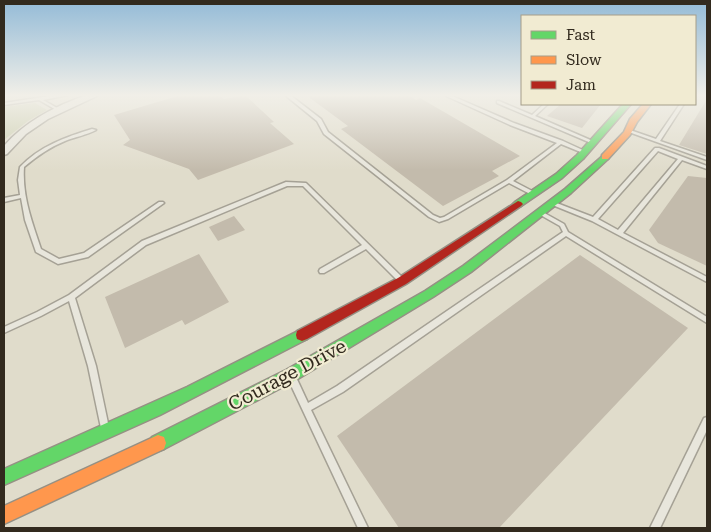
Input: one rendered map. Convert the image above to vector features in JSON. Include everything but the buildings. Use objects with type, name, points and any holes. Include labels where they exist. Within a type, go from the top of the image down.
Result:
[{"type":"street","points":[[4,152],[14,139],[29,126],[40,120]]},
{"type":"street","name":"Courage Drive","points":[[4,477],[106,432],[268,354],[402,281],[473,236],[559,176],[585,152],[613,120]]},
{"type":"street","name":"Courage Drive","points":[[4,515],[162,441],[291,375],[429,294],[467,269],[598,165],[636,120]]},
{"type":"street","points":[[534,194],[552,203]]},
{"type":"lane","points":[[319,120],[326,133],[431,216],[439,220],[446,218],[509,181],[561,142]]},
{"type":"lane","points":[[502,120],[585,152]]},
{"type":"lane","points":[[539,120],[593,142]]},
{"type":"lane","points":[[657,141],[671,120]]},
{"type":"lane","points":[[94,130],[65,139],[38,152],[22,167],[21,180],[28,220],[38,250],[58,262],[86,255],[161,203]]},
{"type":"lane","points":[[628,131],[707,158]]},
{"type":"lane","points":[[594,220],[657,149],[707,168]]},
{"type":"lane","points":[[619,233],[681,158]]},
{"type":"lane","points":[[509,181],[534,194]]},
{"type":"lane","points":[[4,330],[71,297],[144,243],[286,184],[304,184],[402,281]]},
{"type":"lane","points":[[4,200],[24,196]]},
{"type":"lane","points":[[552,203],[594,220],[707,280]]},
{"type":"lane","points":[[539,212],[562,225],[566,233],[707,320]]},
{"type":"lane","points":[[306,408],[340,389],[566,233]]},
{"type":"lane","points":[[322,270],[366,246]]},
{"type":"lane","points":[[71,297],[92,366],[106,432]]},
{"type":"lane","points":[[291,375],[363,528]]},
{"type":"lane","points":[[655,528],[707,421]]},
{"type":"green space","points":[[4,120],[30,120],[28,121],[4,140]]},
{"type":"traffic: fast","points":[[518,204],[559,176],[580,157],[613,120]]},
{"type":"traffic: fast","points":[[158,443],[291,375],[429,294],[467,269],[568,191],[605,157]]},
{"type":"traffic: fast","points":[[4,477],[192,392],[302,335]]},
{"type":"traffic: slow","points":[[605,157],[627,133],[634,120]]},
{"type":"traffic: slow","points":[[4,515],[158,443]]},
{"type":"traffic: jam","points":[[302,335],[402,281],[518,204]]}]
